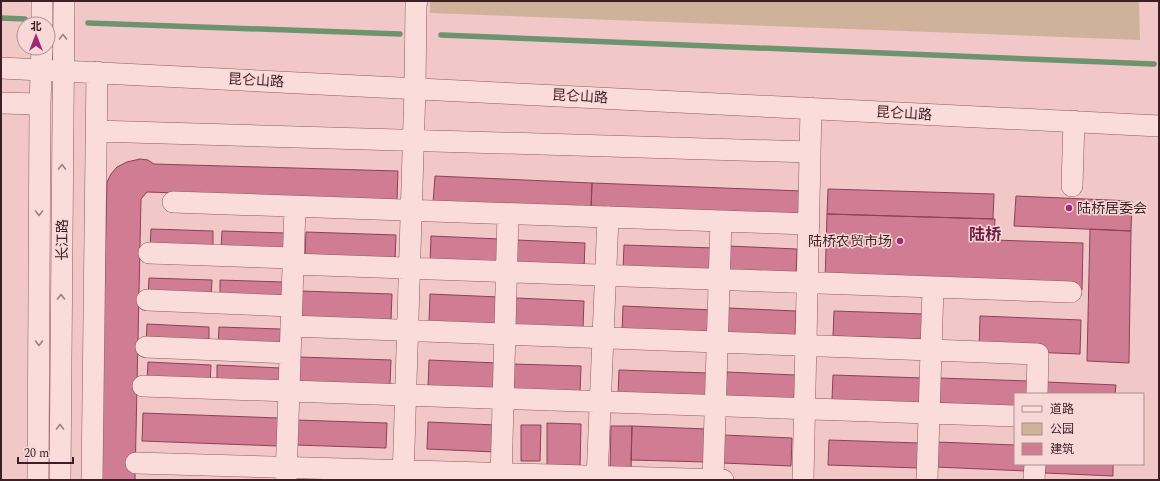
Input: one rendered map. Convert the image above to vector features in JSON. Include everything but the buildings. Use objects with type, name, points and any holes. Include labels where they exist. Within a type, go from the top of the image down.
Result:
[{"type":"street","points":[[42,1],[42,16]]},
{"type":"street","name":"长江路","points":[[60,478],[64,1]]},
{"type":"street","points":[[403,475],[417,1]]},
{"type":"street","name":"长江路","points":[[38,478],[40,104],[42,56]]},
{"type":"street","name":"昆仑山路","points":[[1,68],[1159,126]]},
{"type":"street","points":[[38,478],[92,478],[97,72]]},
{"type":"street","points":[[1,103],[40,104]]},
{"type":"street","points":[[803,480],[811,108]]},
{"type":"street","points":[[1072,186],[1074,121]]},
{"type":"street","points":[[96,131],[810,152]]},
{"type":"street","points":[[173,202],[809,224]]},
{"type":"street","points":[[286,474],[295,207]]},
{"type":"street","points":[[501,477],[508,214]]},
{"type":"street","points":[[597,478],[608,217]]},
{"type":"street","points":[[713,480],[721,221]]},
{"type":"street","points":[[149,253],[409,268],[1071,292]]},
{"type":"street","points":[[927,480],[932,287]]},
{"type":"street","points":[[147,300],[407,331],[1038,354],[1037,393]]},
{"type":"street","points":[[146,347],[290,353]]},
{"type":"street","points":[[143,386],[1014,416]]},
{"type":"street","points":[[136,463],[286,474],[723,480]]},
{"type":"street","points":[[1034,480],[1035,465]]},
{"type":"green space","points":[[430,1],[1139,1],[1140,40],[430,13]]},
{"type":"waterway","points":[[1,18],[16,19]]},
{"type":"waterway","points":[[88,23],[400,34]]},
{"type":"waterway","points":[[441,35],[1154,64]]},
{"type":"place","name":"陆桥居委会","points":[[1069,208]]},
{"type":"place","name":"陆桥农贸市场","points":[[900,241]]},
{"type":"district","name":"陆桥","points":[[985,234]]}]
